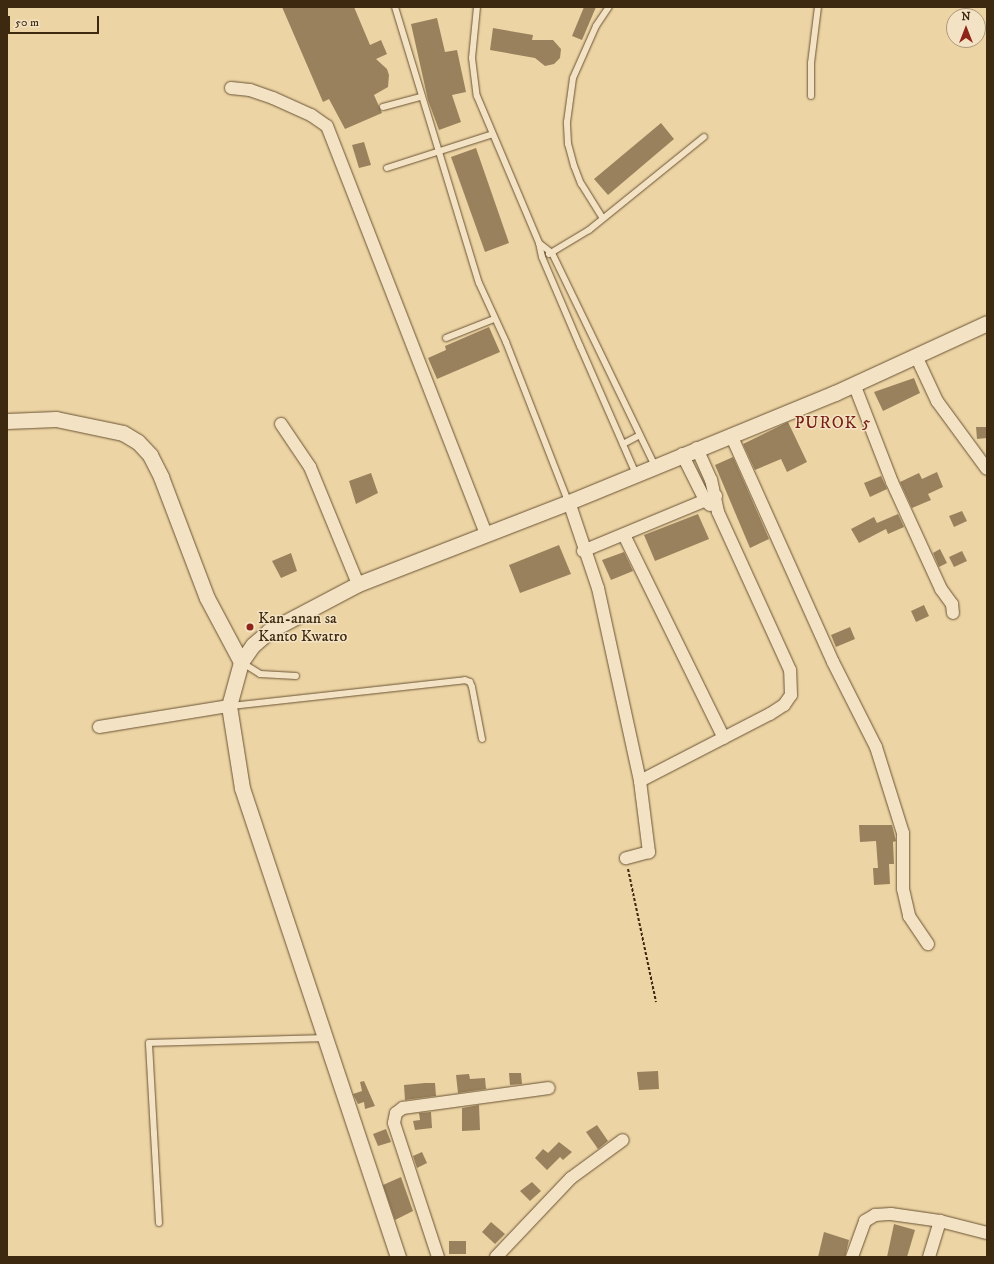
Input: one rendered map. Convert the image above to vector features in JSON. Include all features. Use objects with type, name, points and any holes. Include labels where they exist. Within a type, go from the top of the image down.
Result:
[{"type":"street","points":[[231,88],[250,90],[273,98],[311,115],[327,126],[486,533]]},
{"type":"street","points":[[398,1257],[250,817],[236,763],[229,706],[233,684],[241,662],[253,645],[269,631],[358,584],[569,502],[854,384],[987,323]]},
{"type":"street","points":[[916,356],[937,401],[987,469]]},
{"type":"street","points":[[854,384],[892,482],[941,589],[952,604],[953,613]]},
{"type":"street","points":[[7,421],[56,419],[124,433],[138,442],[150,455],[161,477],[207,598],[241,662]]},
{"type":"street","points":[[281,424],[310,466],[358,584]]},
{"type":"street","points":[[731,435],[833,662],[876,747],[903,833],[903,889],[909,916],[928,944]]},
{"type":"street","points":[[697,448],[710,498]]},
{"type":"street","points":[[640,781],[784,705],[791,694],[792,682],[790,670],[718,512],[682,454]]},
{"type":"street","points":[[583,551],[710,498]]},
{"type":"street","points":[[569,502],[583,551],[598,588],[640,781],[649,852],[626,858]]},
{"type":"street","points":[[624,535],[724,738]]},
{"type":"street","points":[[99,727],[229,706]]},
{"type":"street","points":[[438,1257],[394,1122],[396,1113],[404,1108],[549,1088]]},
{"type":"street","points":[[496,1257],[571,1178],[623,1140]]},
{"type":"street","points":[[852,1257],[865,1221],[875,1215],[891,1214],[940,1221],[987,1233]]},
{"type":"street","points":[[929,1257],[940,1221]]},
{"type":"lane","points":[[395,7],[421,97],[479,283],[494,319],[506,342],[569,502]]},
{"type":"lane","points":[[477,7],[472,75],[477,96],[539,243],[542,257],[636,474]]},
{"type":"lane","points":[[602,218],[581,184],[574,166],[568,144],[567,122],[573,78],[596,26],[609,7]]},
{"type":"lane","points":[[811,96],[811,63],[818,7]]},
{"type":"lane","points":[[383,107],[421,97]]},
{"type":"lane","points":[[388,168],[439,153],[493,134]]},
{"type":"lane","points":[[542,257],[580,237],[704,137]]},
{"type":"lane","points":[[539,243],[552,253],[655,466]]},
{"type":"lane","points":[[446,338],[494,319]]},
{"type":"lane","points":[[623,444],[640,435]]},
{"type":"lane","points":[[241,662],[260,674],[296,676]]},
{"type":"lane","points":[[229,706],[464,680],[470,682],[472,687],[482,739]]},
{"type":"lane","points":[[158,1222],[149,1043],[324,1038]]},
{"type":"path","points":[[626,858],[656,1002]]},
{"type":"building","points":[[282,7],[354,7],[370,45],[381,40],[387,54],[376,59],[387,69],[389,75],[388,87],[374,95],[382,113],[345,129],[329,99],[323,102]]},
{"type":"building","points":[[584,7],[596,7],[582,40],[572,36]]},
{"type":"building","points":[[437,18],[445,52],[457,50],[466,92],[452,95],[461,122],[439,130],[428,100],[411,24]]},
{"type":"building","points":[[493,28],[533,35],[532,40],[553,40],[561,49],[560,58],[554,64],[545,66],[535,58],[490,50]]},
{"type":"building","points":[[661,123],[674,139],[608,195],[594,179]]},
{"type":"building","points":[[364,142],[371,165],[359,168],[352,145]]},
{"type":"building","points":[[476,148],[509,243],[485,252],[451,157]]},
{"type":"building","points":[[489,327],[500,352],[437,379],[428,358],[446,350],[445,346]]},
{"type":"building","points":[[914,378],[920,393],[883,411],[874,392]]},
{"type":"building","points":[[788,422],[807,462],[787,472],[781,459],[755,470],[743,444]]},
{"type":"building","points":[[976,427],[987,427],[987,438],[977,439]]},
{"type":"building","points":[[733,457],[769,539],[750,548],[715,465]]},
{"type":"building","points":[[937,472],[943,487],[928,494],[931,500],[912,508],[900,482],[919,473],[922,479]]},
{"type":"building","points":[[371,473],[378,493],[356,504],[349,481]]},
{"type":"building","points":[[881,476],[887,489],[870,497],[864,483]]},
{"type":"building","points":[[962,511],[967,521],[954,527],[949,516]]},
{"type":"building","points":[[698,514],[709,539],[655,561],[644,535]]},
{"type":"building","points":[[898,514],[904,527],[888,534],[886,529],[859,543],[851,529],[874,517],[877,523]]},
{"type":"building","points":[[559,545],[571,574],[520,593],[509,565]]},
{"type":"building","points":[[940,549],[947,563],[939,567],[933,553]]},
{"type":"building","points":[[962,551],[967,561],[954,567],[949,557]]},
{"type":"building","points":[[624,552],[633,571],[611,580],[602,560]]},
{"type":"building","points":[[291,553],[297,571],[281,578],[272,561]]},
{"type":"building","points":[[924,605],[929,616],[916,622],[911,611]]},
{"type":"building","points":[[850,627],[855,639],[836,647],[831,635]]},
{"type":"building","points":[[859,825],[892,825],[896,841],[893,842],[894,864],[889,864],[890,884],[874,885],[873,868],[878,868],[876,841],[860,842]]},
{"type":"building","points":[[658,1071],[659,1089],[639,1090],[637,1072]]},
{"type":"building","points":[[509,1073],[521,1073],[522,1084],[510,1085]]},
{"type":"building","points":[[469,1074],[470,1079],[485,1078],[486,1089],[458,1093],[456,1075]]},
{"type":"building","points":[[364,1081],[375,1106],[365,1109],[364,1102],[358,1104],[353,1094],[362,1091],[360,1082]]},
{"type":"building","points":[[435,1083],[436,1096],[405,1100],[404,1085]]},
{"type":"building","points":[[479,1105],[480,1130],[462,1131],[462,1108]]},
{"type":"building","points":[[431,1112],[432,1128],[415,1130],[413,1121],[420,1120],[419,1113]]},
{"type":"building","points":[[597,1125],[608,1141],[598,1149],[586,1132]]},
{"type":"building","points":[[386,1129],[391,1142],[378,1146],[373,1134]]},
{"type":"building","points":[[559,1142],[572,1152],[563,1160],[560,1157],[547,1170],[535,1158],[543,1149],[548,1153]]},
{"type":"building","points":[[422,1152],[427,1163],[417,1168],[413,1156]]},
{"type":"building","points":[[401,1177],[413,1211],[395,1220],[383,1185]]},
{"type":"building","points":[[532,1182],[541,1191],[530,1201],[520,1191]]},
{"type":"building","points":[[491,1222],[505,1234],[495,1244],[482,1232]]},
{"type":"building","points":[[894,1224],[915,1230],[907,1257],[887,1257]]},
{"type":"building","points":[[824,1232],[849,1240],[845,1257],[818,1257]]},
{"type":"building","points":[[449,1241],[466,1241],[466,1254],[449,1254]]},
{"type":"place","name":"Kan-anan sa Kanto Kwatro","points":[[250,627]]},
{"type":"district","name":"PUROK 5","points":[[833,424]]}]
